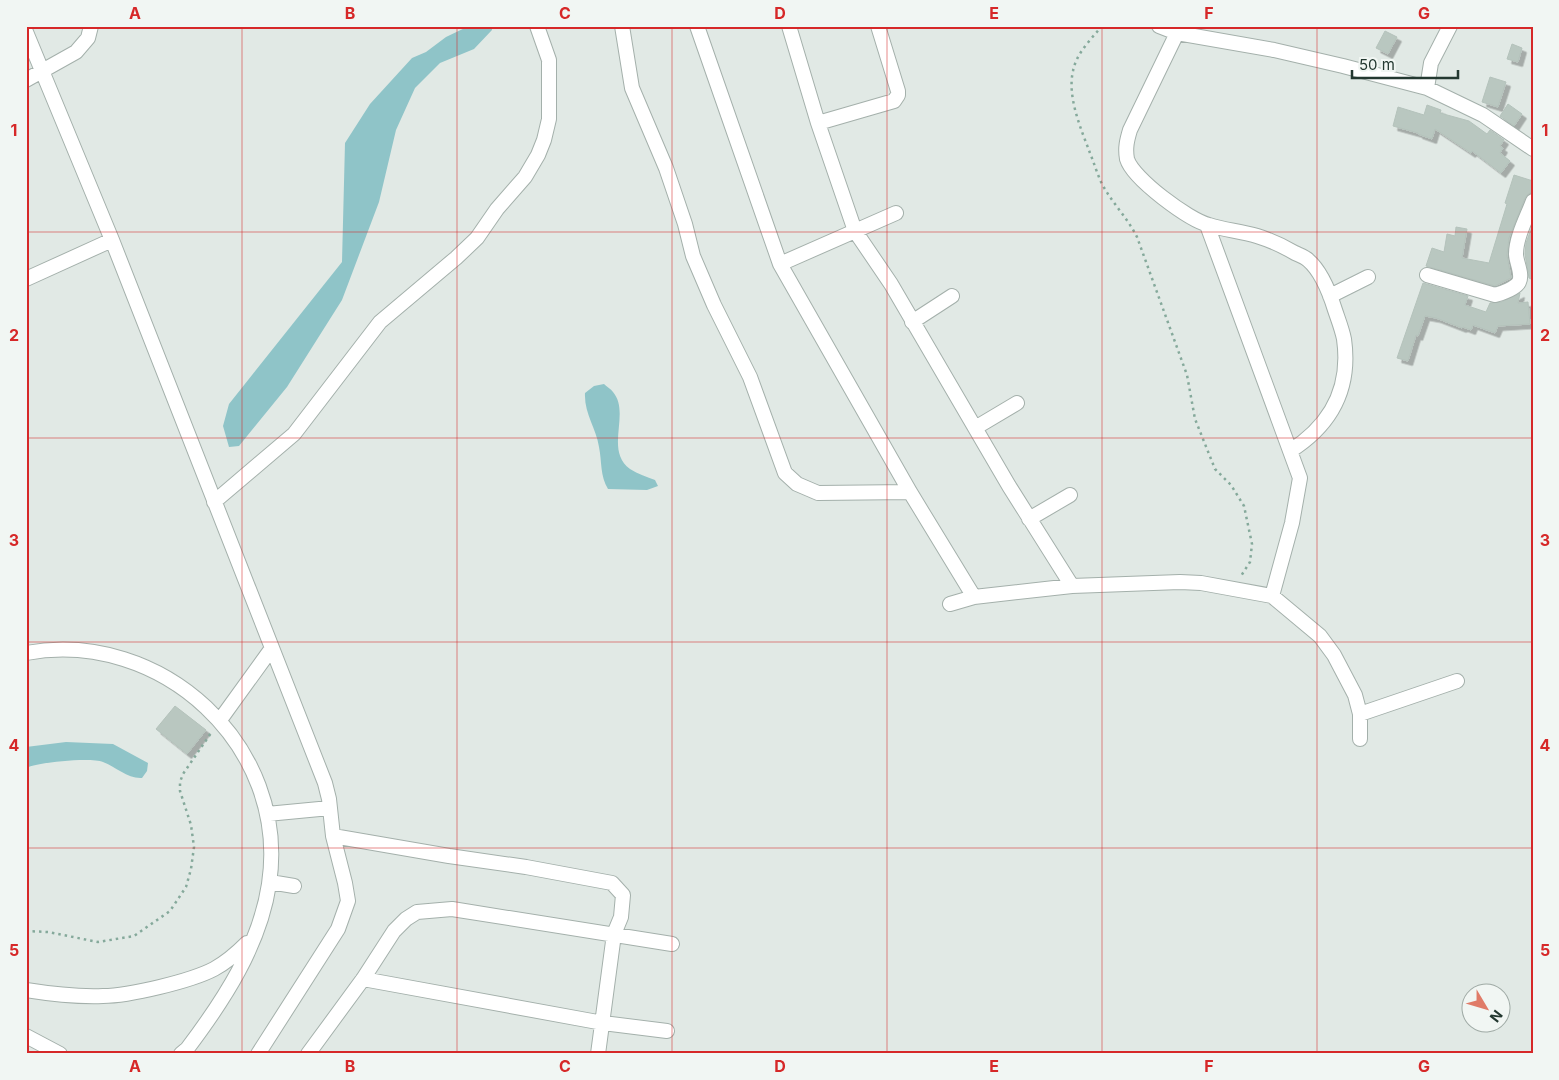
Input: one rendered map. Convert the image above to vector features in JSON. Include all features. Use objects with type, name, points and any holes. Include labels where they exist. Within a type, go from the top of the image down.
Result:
[{"type":"street","points":[[26,80],[76,52],[88,38],[91,26]]},
{"type":"street","points":[[214,502],[294,434],[380,322],[477,238],[524,177],[538,156],[549,119],[549,60],[537,26]]},
{"type":"street","points":[[622,26],[632,88],[666,168],[685,224],[693,256],[714,305],[750,377],[786,473],[797,484],[818,493],[910,492]]},
{"type":"street","points":[[697,26],[780,264],[910,492],[974,597]]},
{"type":"street","points":[[789,26],[818,123],[855,230],[891,284],[1029,519],[1072,586]]},
{"type":"street","points":[[818,123],[894,101],[896,98],[898,91],[878,26]]},
{"type":"street","points":[[1159,26],[1343,66],[1427,88],[1483,115],[1533,149]]},
{"type":"street","points":[[1427,88],[1431,63],[1450,26]]},
{"type":"street","points":[[1180,30],[1130,130],[1126,145],[1128,161],[1138,176],[1169,202],[1207,225],[1256,236],[1288,249],[1309,260],[1323,280],[1344,338],[1344,382],[1334,408],[1317,430],[1290,451]]},
{"type":"street","points":[[26,32],[112,240],[325,783],[333,836],[348,901],[338,929],[258,1054]]},
{"type":"street","points":[[1427,275],[1495,295],[1516,286],[1520,282],[1521,276],[1516,255],[1517,246],[1533,201]]},
{"type":"street","points":[[780,264],[896,213]]},
{"type":"street","points":[[1207,225],[1300,478],[1292,523],[1272,596]]},
{"type":"street","points":[[26,279],[112,240]]},
{"type":"street","points":[[1330,296],[1368,277]]},
{"type":"street","points":[[912,322],[952,296]]},
{"type":"street","points":[[975,428],[1017,403]]},
{"type":"street","points":[[1029,519],[1070,495]]},
{"type":"street","points":[[950,604],[974,597],[1072,586],[1180,582],[1201,583],[1272,596],[1320,636],[1334,655],[1355,695],[1360,714],[1360,739]]},
{"type":"street","points":[[220,720],[272,648]]},
{"type":"street","points":[[26,653],[68,650],[97,652],[125,658],[152,669],[177,683],[200,700],[220,720],[236,741],[260,788],[267,814],[271,848],[270,882],[265,908],[257,934],[223,999],[187,1049],[181,1054]]},
{"type":"street","points":[[1360,714],[1457,681]]},
{"type":"street","points":[[267,814],[330,808]]},
{"type":"street","points":[[333,836],[612,883],[623,895],[621,916],[614,934],[598,1054]]},
{"type":"street","points":[[270,882],[294,886]]},
{"type":"street","points":[[308,1054],[363,979],[394,931],[406,919],[417,912],[452,909],[672,944]]},
{"type":"street","points":[[26,990],[77,996],[105,996],[164,985],[213,969],[234,955],[257,934]]},
{"type":"street","points":[[363,979],[603,1023],[667,1031]]},
{"type":"street","points":[[26,1036],[60,1054]]},
{"type":"path","points":[[1102,26],[1075,63],[1072,72],[1076,117],[1101,182],[1130,223],[1137,237],[1187,375],[1195,419],[1215,469],[1231,485],[1244,506],[1252,544],[1250,562],[1231,589]]},
{"type":"path","points":[[26,931],[48,932],[98,942],[134,936],[170,911],[186,887],[194,846],[191,825],[180,791],[180,782],[183,774],[220,720]]},
{"type":"water","points":[[469,26],[492,26],[492,30],[474,49],[440,63],[415,88],[396,130],[379,202],[342,300],[287,387],[239,446],[229,447],[223,426],[229,404],[342,262],[345,143],[370,104],[412,58],[426,52],[446,37]]},
{"type":"water","points":[[604,384],[612,391],[618,401],[620,410],[618,442],[619,452],[623,461],[633,471],[655,480],[658,486],[647,490],[608,489],[605,484],[597,440],[585,401],[585,393],[594,386]]},
{"type":"water","points":[[66,742],[113,744],[148,763],[147,771],[142,778],[137,778],[127,775],[103,762],[88,760],[52,762],[26,768],[26,747]]},
{"type":"building","points":[[1385,31],[1397,37],[1388,54],[1376,48]]},
{"type":"building","points":[[1512,44],[1522,48],[1518,62],[1507,59]]},
{"type":"building","points":[[1490,77],[1506,82],[1498,107],[1482,102]]},
{"type":"building","points":[[1508,104],[1522,114],[1514,126],[1500,116]]},
{"type":"building","points":[[1427,105],[1441,110],[1440,113],[1469,121],[1487,134],[1490,130],[1504,140],[1500,146],[1503,148],[1500,153],[1510,161],[1501,173],[1472,151],[1471,153],[1435,129],[1432,139],[1393,126],[1398,107],[1424,115]]},
{"type":"building","points":[[1514,175],[1533,181],[1533,192],[1525,198],[1509,238],[1507,255],[1511,278],[1495,286],[1426,266],[1432,248],[1444,252],[1447,234],[1455,236],[1456,227],[1467,229],[1462,258],[1489,263]]},
{"type":"building","points":[[1533,224],[1533,280],[1529,278],[1525,254],[1526,243]]},
{"type":"building","points":[[1423,283],[1468,296],[1465,305],[1486,312],[1490,303],[1501,302],[1520,293],[1518,303],[1528,302],[1530,324],[1498,326],[1495,333],[1473,325],[1471,330],[1462,328],[1425,316],[1418,336],[1416,335],[1408,361],[1397,358]]},
{"type":"building","points":[[175,706],[206,730],[187,754],[156,729]]}]
